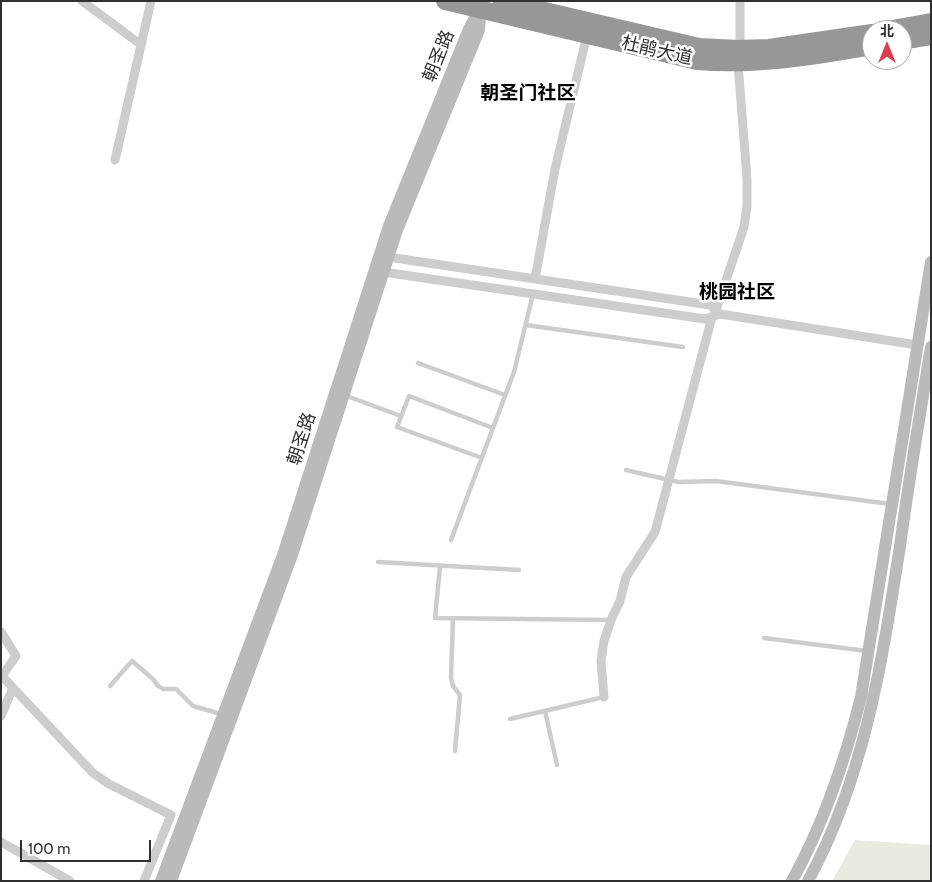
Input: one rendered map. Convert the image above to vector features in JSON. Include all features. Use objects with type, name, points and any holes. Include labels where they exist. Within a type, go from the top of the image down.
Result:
[{"type":"highway","name":"杜鹃大道","points":[[444,1],[482,6],[587,35],[697,61],[739,56],[769,48],[862,34]]},
{"type":"highway","name":"杜鹃大道","points":[[502,1],[739,56],[770,61],[862,47]]},
{"type":"highway","points":[[912,25],[931,22]]},
{"type":"highway","points":[[912,39],[931,36]]},
{"type":"main road","name":"朝圣路","points":[[171,881],[291,558],[388,256],[478,30],[482,6]]},
{"type":"main road","name":"朝圣路","points":[[162,881],[286,546],[388,226],[469,29],[482,6]]},
{"type":"main road","points":[[792,881],[822,821],[841,769],[858,707],[869,651],[931,262]]},
{"type":"main road","points":[[808,881],[843,804],[859,758],[874,700],[931,347]]},
{"type":"street","points":[[82,1],[140,44]]},
{"type":"street","points":[[115,160],[151,1]]},
{"type":"street","points":[[604,697],[601,661],[611,620],[620,601],[626,577],[655,532],[716,314],[744,227],[747,206],[747,179],[739,56],[740,1]]},
{"type":"street","points":[[535,279],[554,169],[587,35]]},
{"type":"street","points":[[388,256],[710,305],[716,314]]},
{"type":"street","points":[[383,272],[705,319],[716,314],[917,345]]},
{"type":"street","points":[[1,632],[16,656],[2,676],[13,688],[93,773],[109,784],[171,815],[144,881]]},
{"type":"street","points":[[2,713],[13,688]]},
{"type":"street","points":[[1,842],[70,881]]},
{"type":"lane","points":[[451,540],[505,396],[533,294]]},
{"type":"lane","points":[[526,325],[683,347]]},
{"type":"lane","points":[[418,363],[505,396]]},
{"type":"lane","points":[[344,395],[401,416]]},
{"type":"lane","points":[[482,458],[397,427],[401,416],[409,396],[493,428]]},
{"type":"lane","points":[[626,470],[678,482],[716,481],[892,505]]},
{"type":"lane","points":[[378,562],[519,570]]},
{"type":"lane","points":[[440,567],[435,618],[611,620]]},
{"type":"lane","points":[[454,618],[451,678],[453,686],[460,695],[455,751]]},
{"type":"lane","points":[[764,638],[869,651]]},
{"type":"lane","points":[[110,686],[132,661],[154,680],[157,685],[163,688],[176,689],[192,706],[223,715]]},
{"type":"lane","points":[[510,719],[604,697]]},
{"type":"lane","points":[[545,711],[557,766]]},
{"type":"shaded area","points":[[855,840],[931,845],[931,881],[832,881]]},
{"type":"district","name":"朝圣门社区","points":[[528,93]]},
{"type":"district","name":"桃园社区","points":[[737,292]]}]
